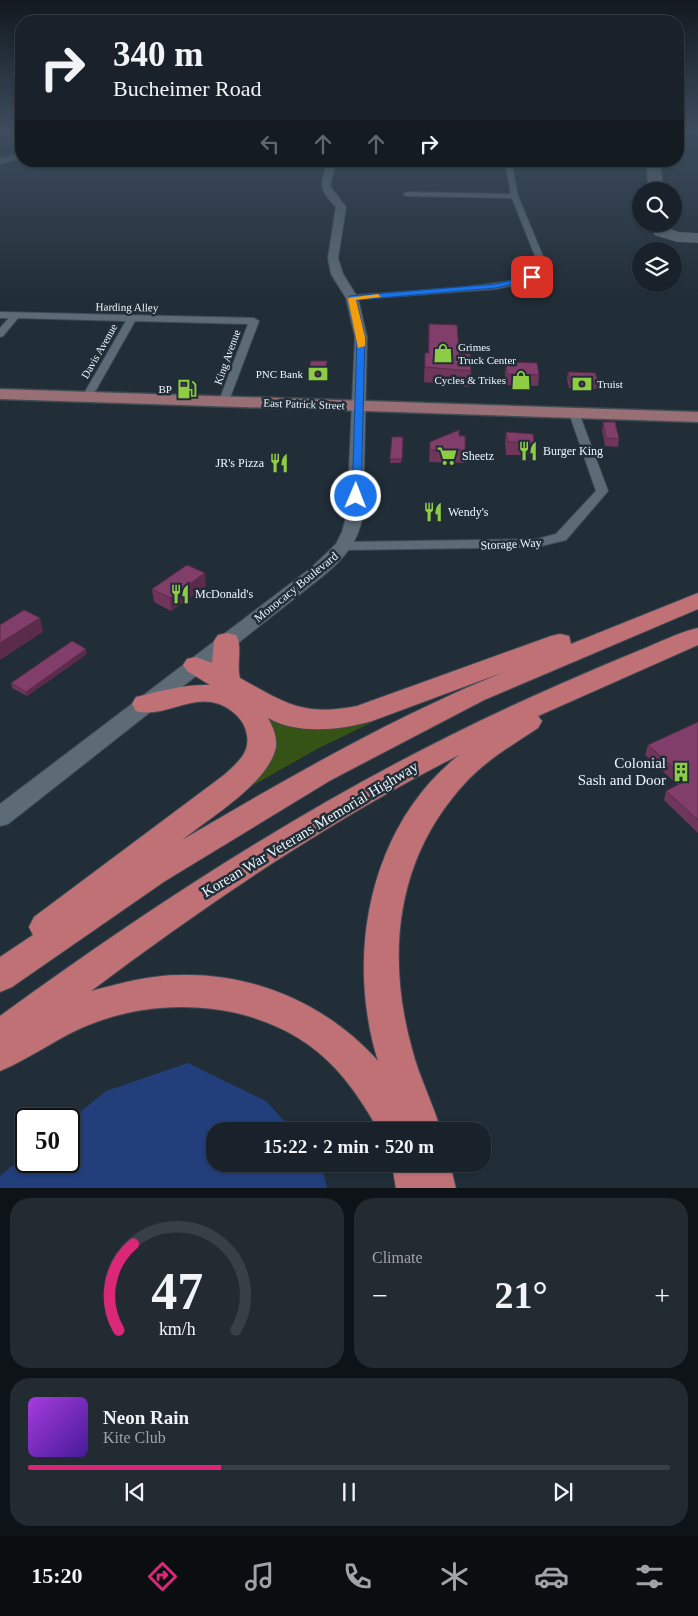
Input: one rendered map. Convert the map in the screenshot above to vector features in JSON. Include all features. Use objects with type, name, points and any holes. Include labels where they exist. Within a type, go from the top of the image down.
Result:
[{"type":"highway","points":[[190,670],[224,689],[295,717],[330,720],[345,718],[384,706],[544,647],[687,604]]},
{"type":"highway","points":[[0,976],[154,872],[321,772],[400,730],[475,694],[687,604]]},
{"type":"highway","name":"Korean War Veterans Memorial Highway","points":[[0,1038],[119,949],[284,840],[430,757],[503,720],[698,636]]},
{"type":"highway","points":[[224,689],[227,641]]},
{"type":"highway","points":[[418,1122],[394,1050],[385,1012],[380,935],[387,896],[404,843],[435,798],[458,772],[582,685]]},
{"type":"highway","points":[[0,966],[66,910],[234,783],[254,764],[260,750],[262,737],[259,725],[252,713],[224,689],[193,693],[146,704]]},
{"type":"highway","points":[[0,1053],[66,1018],[115,1000],[174,990],[199,990],[235,994],[286,1011],[330,1038],[372,1082],[397,1122]]},
{"type":"highway","points":[[414,1172],[417,1188]]},
{"type":"highway","points":[[432,1172],[435,1188]]},
{"type":"main road","name":"Monocacy Boulevard","points":[[0,817],[317,572],[345,546],[354,525],[356,514],[357,406],[361,337],[352,298],[337,274],[333,258],[341,207],[327,192],[325,186]]},
{"type":"main road","name":"East Patrick Street","points":[[0,394],[698,417]]},
{"type":"street","points":[[352,298],[496,286],[526,280],[539,274],[543,266],[515,196],[513,186]]},
{"type":"street","points":[[406,194],[515,196]]},
{"type":"street","name":"Harding Alley","points":[[0,315],[254,321]]},
{"type":"street","points":[[0,334],[16,315]]},
{"type":"street","name":"Davis Avenue","points":[[87,397],[132,318]]},
{"type":"street","name":"King Avenue","points":[[224,401],[254,321]]},
{"type":"street","name":"Storage Way","points":[[345,546],[537,543],[552,541],[561,537],[602,491],[574,413]]},
{"type":"green space","points":[[420,699],[317,749],[206,812],[240,787],[264,714],[286,720]]},
{"type":"water","points":[[188,1063],[266,1101],[285,1122],[206,1122],[206,1172],[323,1172],[327,1188],[0,1188],[0,1176],[15,1164],[15,1173],[80,1173],[80,1112],[106,1091]]},
{"type":"building","points":[[429,324],[457,325],[459,354],[470,354],[471,371],[425,367],[425,353],[429,353]]},
{"type":"building","points":[[311,361],[327,361],[325,371],[309,371]]},
{"type":"building","points":[[506,362],[537,363],[539,375],[507,374]]},
{"type":"building","points":[[568,372],[595,373],[598,381],[570,381]]},
{"type":"building","points":[[182,381],[195,381],[192,390],[179,389]]},
{"type":"building","points":[[603,422],[615,422],[619,439],[606,438]]},
{"type":"building","points":[[459,430],[459,436],[465,436],[465,450],[430,450],[430,442]]},
{"type":"building","points":[[506,432],[533,434],[534,443],[508,442]]},
{"type":"building","points":[[392,437],[403,437],[402,459],[390,459]]},
{"type":"building","points":[[187,565],[205,573],[170,598],[152,589]]},
{"type":"building","points":[[24,610],[40,618],[0,643],[0,625]]},
{"type":"building","points":[[72,641],[86,649],[26,692],[11,683]]},
{"type":"building","name":"Colonial Sash and Door","points":[[698,722],[698,820],[666,791],[687,780],[648,745]]},
{"type":"taxiway","points":[[663,232],[677,237],[698,238]]},
{"type":"slow traffic","points":[[361,346],[361,337],[352,298],[378,296]]},
{"type":"place","name":"Grimes Truck Center","points":[[443,353]]},
{"type":"place","name":"PNC Bank","points":[[318,374]]},
{"type":"place","name":"Cycles & Trikes","points":[[521,380]]},
{"type":"place","name":"Truist","points":[[582,384]]},
{"type":"place","name":"BP","points":[[187,389]]},
{"type":"place","name":"Burger King","points":[[528,451]]},
{"type":"place","name":"Sheetz","points":[[447,456]]},
{"type":"place","name":"JR's Pizza","points":[[279,463]]},
{"type":"place","name":"Wendy's","points":[[433,512]]},
{"type":"place","name":"McDonald's","points":[[180,594]]},
{"type":"place","name":"Colonial Sash and Door","points":[[681,772]]},
{"type":"route","points":[[356,496],[357,406],[361,337],[352,298],[496,286],[532,277]]}]
